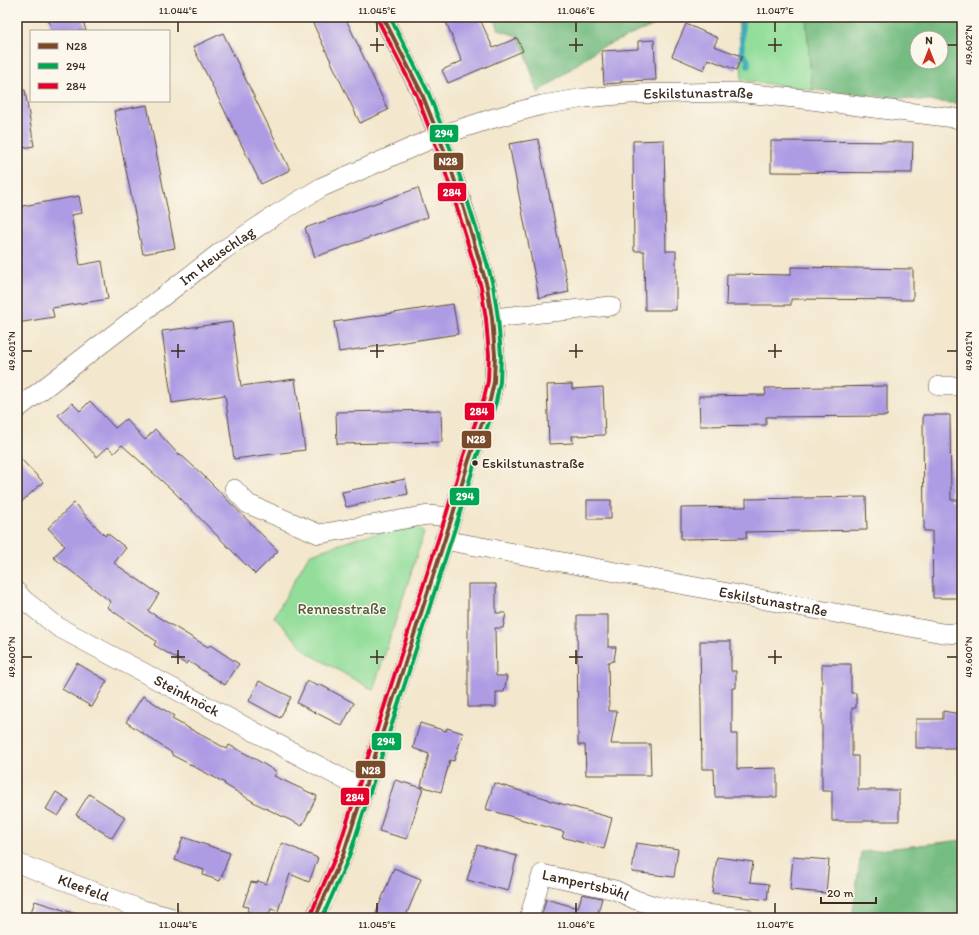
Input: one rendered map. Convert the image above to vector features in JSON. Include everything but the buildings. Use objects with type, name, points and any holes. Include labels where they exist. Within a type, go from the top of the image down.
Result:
[{"type":"street","points":[[315,918],[343,855],[469,460],[490,400],[494,382],[495,355],[492,318],[487,286],[464,209],[422,94],[383,17]]},
{"type":"street","name":"Eskilstunastraße","points":[[438,136],[542,105],[585,98],[630,94],[726,92],[755,94],[962,119]]},
{"type":"street","name":"Im Heuschlag","points":[[17,409],[222,251],[277,214],[322,187],[438,136]]},
{"type":"street","points":[[492,318],[611,306]]},
{"type":"street","points":[[940,386],[962,386]]},
{"type":"street","points":[[234,489],[248,504],[319,534],[428,515],[452,517]]},
{"type":"street","name":"Eskilstunastraße","points":[[444,540],[942,633],[962,634]]},
{"type":"street","name":"Steinknöck","points":[[17,592],[24,600],[58,627],[364,790]]},
{"type":"street","name":"Kleefeld","points":[[17,863],[143,910],[173,918]]},
{"type":"street","name":"Lampertsbühl","points":[[529,918],[542,874],[614,890],[636,900],[656,906],[705,914],[745,918]]},
{"type":"green space","points":[[494,17],[677,17],[598,49],[538,93],[525,52],[517,36],[499,30]]},
{"type":"green space","points":[[738,17],[806,17],[812,90],[742,80]]},
{"type":"green space","points":[[806,17],[962,17],[962,104],[812,90]]},
{"type":"green space","name":"Rennesstraße","points":[[415,526],[424,533],[373,690],[308,653],[274,617],[309,555],[363,536]]},
{"type":"green space","points":[[962,840],[962,918],[852,918],[861,852]]},
{"type":"waterway","points":[[742,17],[742,53],[748,60],[748,66]]},
{"type":"transit line","name":"N28","points":[[315,918],[343,855],[469,460],[490,400],[494,382],[495,355],[492,318],[487,286],[464,209],[448,160],[422,94],[383,17]]},
{"type":"transit line","name":"294","points":[[322,918],[349,857],[475,462],[496,402],[500,382],[501,355],[498,318],[493,285],[487,263],[454,158],[428,92],[390,17]]},
{"type":"transit line","name":"284","points":[[310,916],[337,853],[463,458],[484,398],[488,381],[489,355],[486,319],[481,287],[458,211],[442,162],[417,96],[378,20]]},
{"type":"place","name":"Eskilstunastraße","points":[[475,463]]}]
